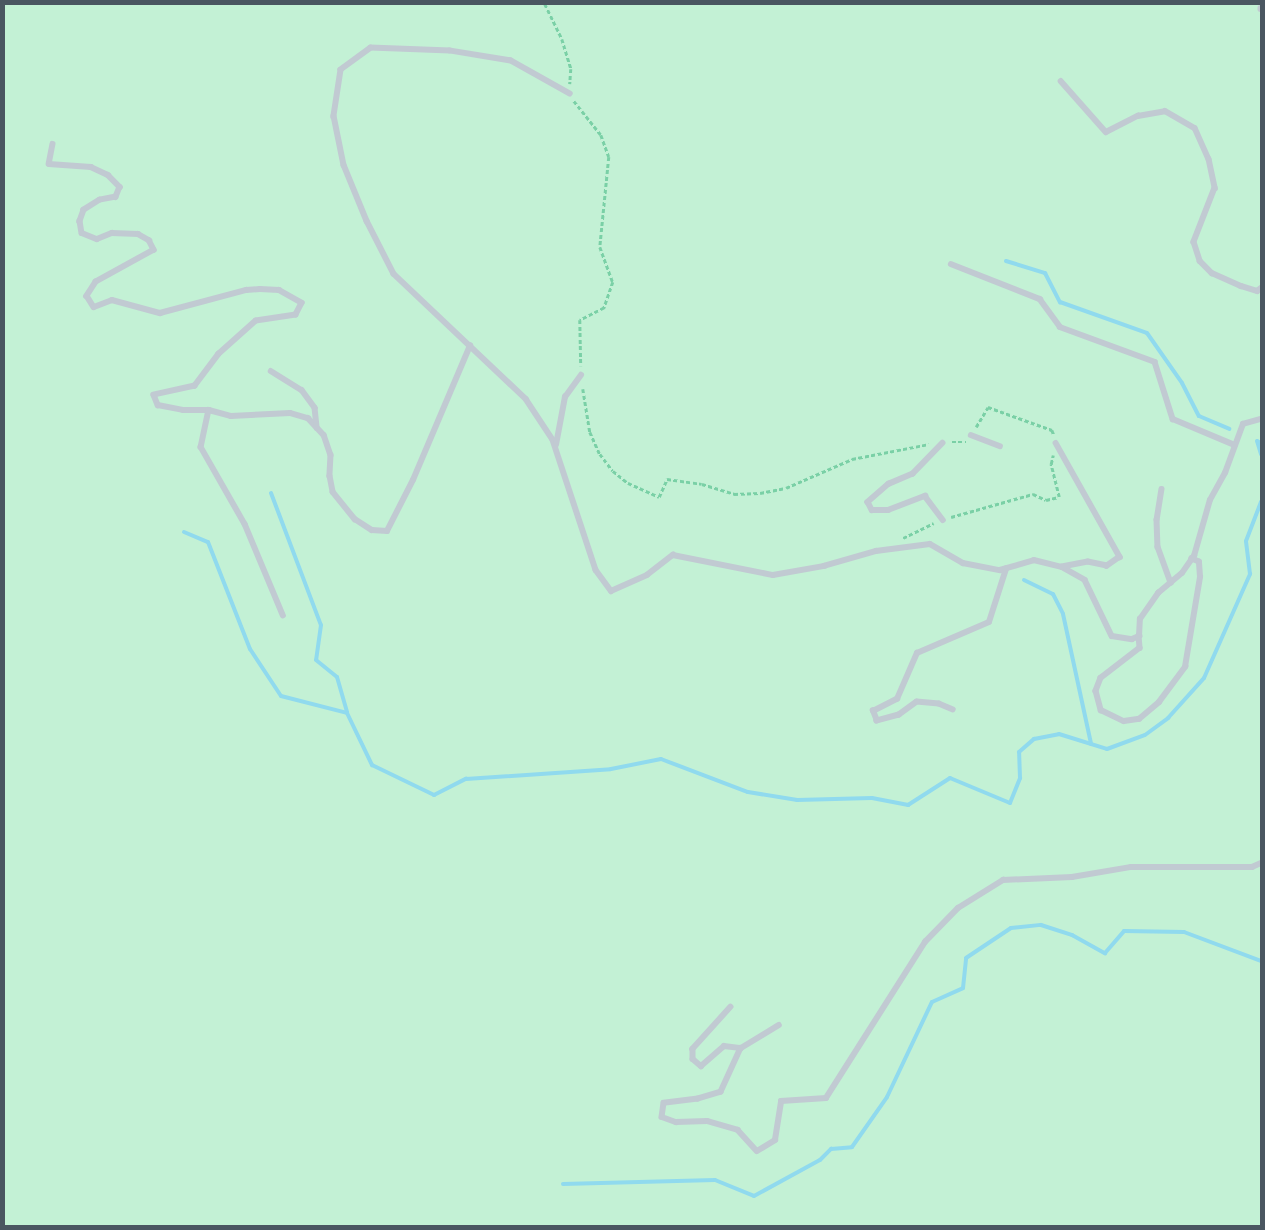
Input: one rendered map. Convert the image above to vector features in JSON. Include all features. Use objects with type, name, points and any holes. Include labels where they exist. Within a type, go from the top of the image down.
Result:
[{"type":"lane","points":[[570,94],[511,61],[450,51],[371,48],[341,70],[334,116],[344,165],[367,221],[394,274],[526,399],[556,448],[596,570],[611,591],[647,575],[673,555],[774,575],[896,548],[930,544],[962,563],[1006,568],[1034,560],[1062,567],[1085,580],[1112,636],[1132,639],[1139,636]]},
{"type":"lane","points":[[1062,81],[1106,132],[1138,116],[1165,112],[1195,128],[1209,160],[1215,188],[1194,242],[1200,261],[1212,273],[1241,286],[1257,290],[1261,288]]},
{"type":"lane","points":[[53,144],[49,164],[91,167],[108,175],[120,187],[116,197],[100,200],[84,210],[80,221],[82,233],[96,239],[112,233],[138,234],[149,240],[154,250],[96,282],[87,296],[94,307],[112,300],[160,313],[246,290],[260,289],[279,290],[302,303],[296,315],[256,321],[219,354],[195,386],[154,395],[158,405],[183,410],[209,410],[232,416],[290,414],[308,418],[324,435],[330,455],[330,476],[333,492],[355,519],[372,530],[388,531],[413,480],[470,346]]},
{"type":"lane","points":[[950,264],[1040,299],[1060,327],[1155,362],[1173,419],[1235,445]]},
{"type":"lane","points":[[270,371],[302,390],[315,408],[317,428]]},
{"type":"lane","points":[[556,448],[566,397],[581,375]]},
{"type":"lane","points":[[209,410],[201,447],[245,524],[283,615]]},
{"type":"lane","points":[[1192,559],[1199,562],[1200,577],[1185,668],[1159,702],[1139,719],[1124,721],[1101,710],[1096,692],[1101,678],[1140,648],[1140,619],[1158,594],[1171,583],[1192,559],[1210,500],[1243,424],[1261,419]]},
{"type":"lane","points":[[971,434],[1000,446]]},
{"type":"lane","points":[[1056,442],[1120,557],[1107,566],[1088,562],[1062,567]]},
{"type":"lane","points":[[942,443],[913,474],[889,484],[868,502],[872,510],[888,510],[925,496],[943,520]]},
{"type":"lane","points":[[1162,489],[1157,520],[1158,547],[1171,583]]},
{"type":"lane","points":[[953,710],[939,704],[917,702],[899,716],[878,721],[873,711],[897,699],[917,654],[989,622],[1006,568]]},
{"type":"lane","points":[[779,1025],[741,1048],[721,1092],[698,1100],[664,1103],[662,1117],[676,1122],[707,1120],[738,1130],[758,1151],[775,1140],[781,1101],[826,1098],[925,942],[958,908],[1003,880],[1072,878],[1131,867],[1252,867],[1261,863]]},
{"type":"lane","points":[[732,1008],[693,1049],[693,1059],[702,1066],[724,1046],[741,1048]]},
{"type":"path","points":[[545,4],[562,39],[571,69],[570,94],[601,135],[609,157],[600,247],[613,282],[604,308],[580,320],[581,375],[590,432],[600,454],[612,472],[628,484],[659,497],[667,479],[702,484],[734,494],[760,494],[786,488],[852,459],[942,443],[966,443],[988,407],[1052,430],[1056,442],[1051,464],[1060,497],[1046,500],[1034,494],[943,520],[905,536],[896,548]]},
{"type":"green space","points":[[4,4],[1261,4],[1261,1226],[4,1226]]},
{"type":"waterway","points":[[1006,261],[1045,273],[1060,302],[1147,333],[1182,383],[1199,416],[1229,429]]},
{"type":"waterway","points":[[1261,443],[1257,441],[1261,454]]},
{"type":"waterway","points":[[271,493],[321,625],[316,660],[337,677],[347,713]]},
{"type":"waterway","points":[[184,532],[208,542],[250,649],[281,696],[347,713],[372,765],[434,795],[466,779],[611,769],[661,759],[748,792],[797,800],[872,798],[908,805],[950,778],[1010,803],[1020,778],[1019,752],[1034,739],[1059,734],[1107,749],[1145,735],[1168,718],[1204,678],[1250,574],[1246,541],[1261,502]]},
{"type":"waterway","points":[[1024,580],[1053,594],[1063,614],[1091,744]]},
{"type":"waterway","points":[[563,1184],[715,1180],[754,1196],[820,1160],[831,1149],[852,1147],[887,1097],[932,1002],[963,988],[966,958],[1011,928],[1041,925],[1072,935],[1105,953],[1124,931],[1184,932],[1261,961]]}]
